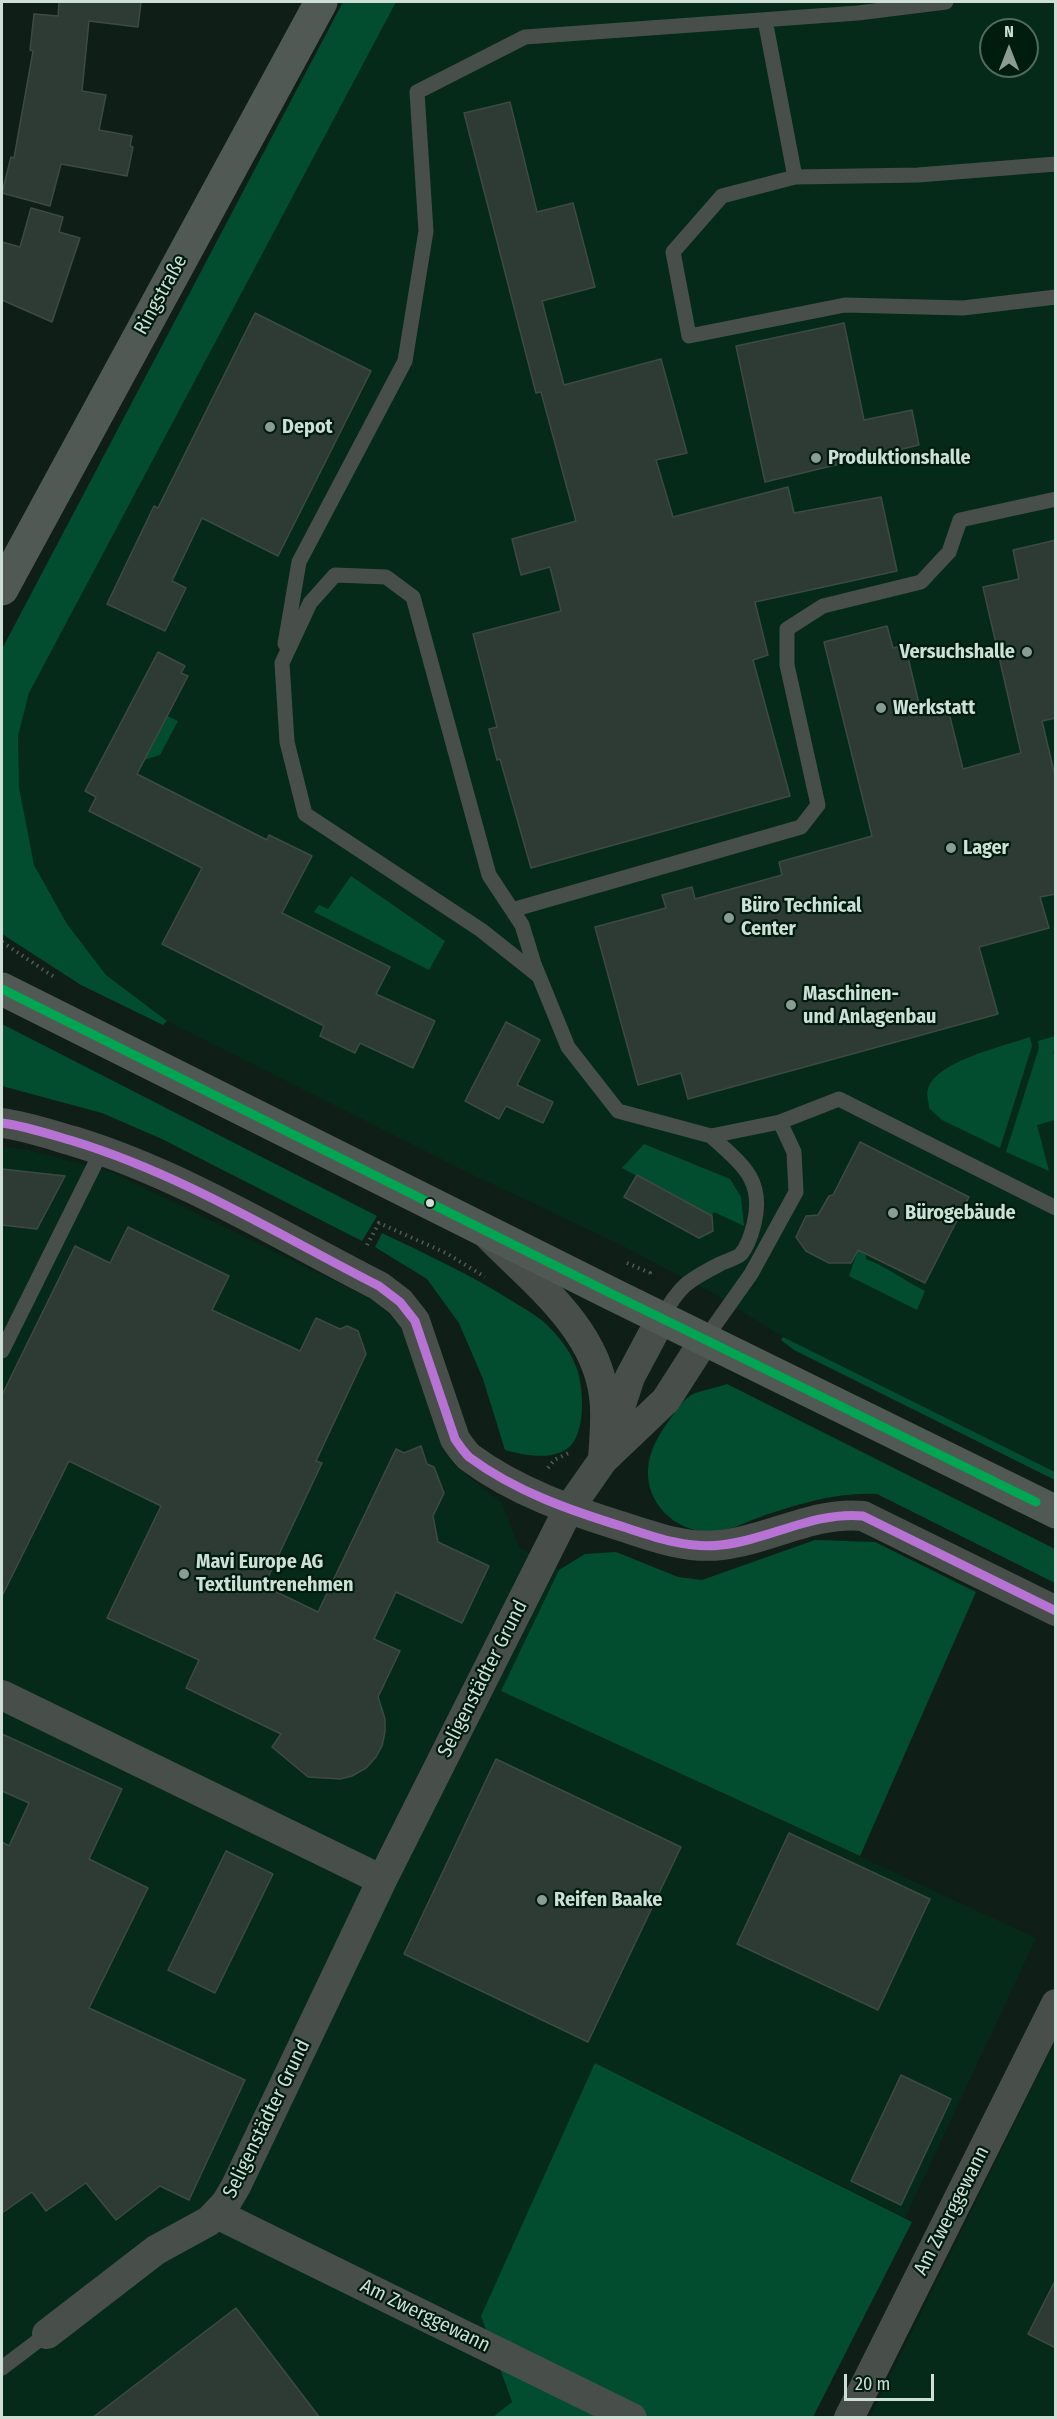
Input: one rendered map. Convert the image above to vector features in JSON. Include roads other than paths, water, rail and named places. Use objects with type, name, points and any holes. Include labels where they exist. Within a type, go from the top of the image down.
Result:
[{"type":"main road","name":"Ringstraße","points":[[2,589],[321,2]]},
{"type":"main road","points":[[2,973],[63,1020]]},
{"type":"main road","points":[[2,989],[661,1319],[1056,1512]]},
{"type":"street","points":[[2,1123],[102,1150],[174,1180],[379,1286],[393,1297],[415,1321],[455,1439],[467,1455],[506,1480],[568,1510],[667,1541],[695,1546],[720,1546],[750,1540],[836,1516],[863,1516],[1056,1611]]},
{"type":"street","points":[[483,1230],[577,1328],[592,1353],[604,1397],[603,1460]]},
{"type":"street","points":[[603,1460],[630,1377],[661,1319]]},
{"type":"street","name":"Seligenstädter Grund","points":[[47,2334],[156,2250],[209,2221],[217,2214],[236,2186],[382,1880],[568,1510],[603,1460],[666,1400],[705,1339]]},
{"type":"street","points":[[2,1695],[382,1880]]},
{"type":"street","name":"Am Zwerggewann","points":[[849,2418],[1056,2004]]},
{"type":"street","name":"Am Zwerggewann","points":[[217,2214],[632,2418]]},
{"type":"lane","points":[[537,970],[481,930],[306,814],[288,742],[282,663],[299,562],[405,361],[426,231],[417,92],[525,36],[858,13],[946,2]]},
{"type":"lane","points":[[765,20],[795,177]]},
{"type":"lane","points":[[1056,164],[918,175],[795,177],[722,196],[673,252],[689,336],[845,305],[963,308],[1056,297]]},
{"type":"lane","points":[[512,910],[801,827],[818,805],[787,665],[787,629],[823,606],[921,582],[950,552],[960,520],[1056,499]]},
{"type":"lane","points":[[282,663],[310,603],[335,575],[386,577],[412,597],[489,875],[522,925],[537,970],[568,1047],[618,1111],[711,1136],[780,1122],[838,1099],[1056,1208]]},
{"type":"lane","points":[[705,1339],[751,1274],[796,1192],[794,1152],[780,1122]]},
{"type":"lane","points":[[661,1319],[676,1292],[691,1279],[741,1254],[752,1230],[757,1211],[756,1188],[743,1166],[711,1136]]},
{"type":"lane","points":[[2,1351],[102,1150]]},
{"type":"lane","name":"Seligenstädter Grund","points":[[2,2368],[47,2334]]},
{"type":"place","name":"Depot","points":[[270,427]]},
{"type":"place","name":"Produktionshalle","points":[[816,458]]},
{"type":"place","name":"Versuchshalle","points":[[1027,652]]},
{"type":"place","name":"Werkstatt","points":[[881,708]]},
{"type":"place","name":"Lager","points":[[951,848]]},
{"type":"place","name":"Büro Technical Center","points":[[729,918]]},
{"type":"place","name":"Maschinen- und Anlagenbau","points":[[791,1005]]},
{"type":"place","name":"Bürogebäude","points":[[893,1213]]},
{"type":"place","name":"Mavi Europe AG Textiluntrenehmen","points":[[184,1574]]},
{"type":"place","name":"Reifen Baake","points":[[542,1900]]}]
